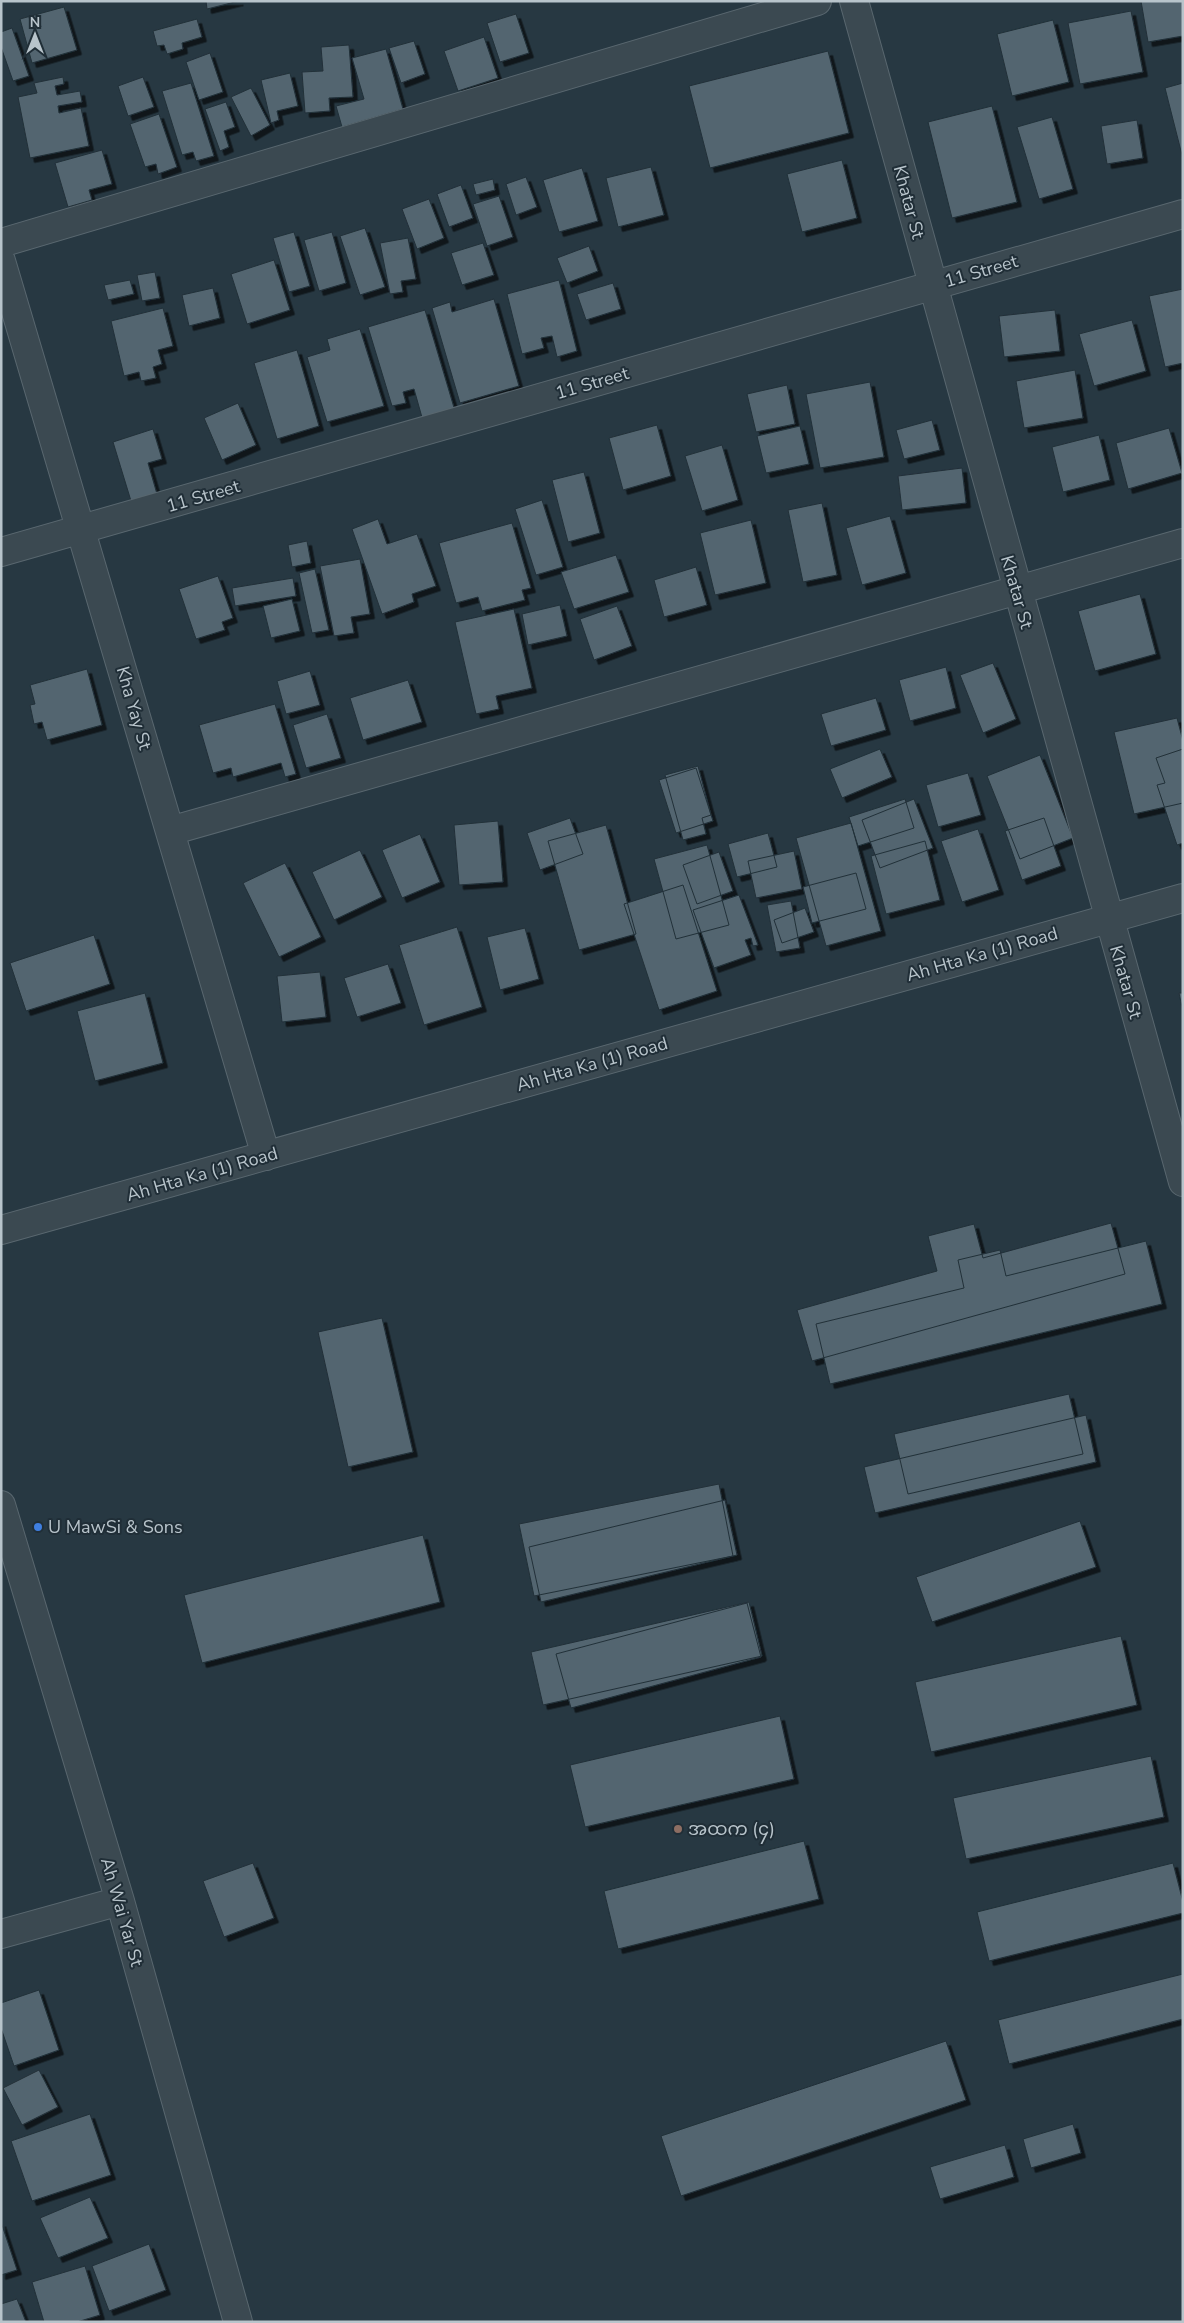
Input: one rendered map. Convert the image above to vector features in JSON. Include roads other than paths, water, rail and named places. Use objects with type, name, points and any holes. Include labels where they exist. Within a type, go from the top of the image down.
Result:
[{"type":"street","points":[[1,243],[816,1]]},
{"type":"street","name":"Khatar St","points":[[854,1],[1108,919],[1183,1182]]},
{"type":"street","name":"11 Street","points":[[1,552],[81,531],[1183,214]]},
{"type":"street","name":"Kha Yay St","points":[[1,261],[266,1156]]},
{"type":"street","points":[[170,831],[1183,543]]},
{"type":"street","name":"Ah Hta Ka (1) Road","points":[[1,1230],[1183,898]]},
{"type":"street","name":"Ah Wai Yar St","points":[[1,1505],[120,1901],[238,2322]]},
{"type":"street","points":[[1,1934],[120,1901]]},
{"type":"place","name":"U MawSi & Sons","points":[[38,1527]]},
{"type":"place","name":"အထက (၄)","points":[[678,1829]]}]
